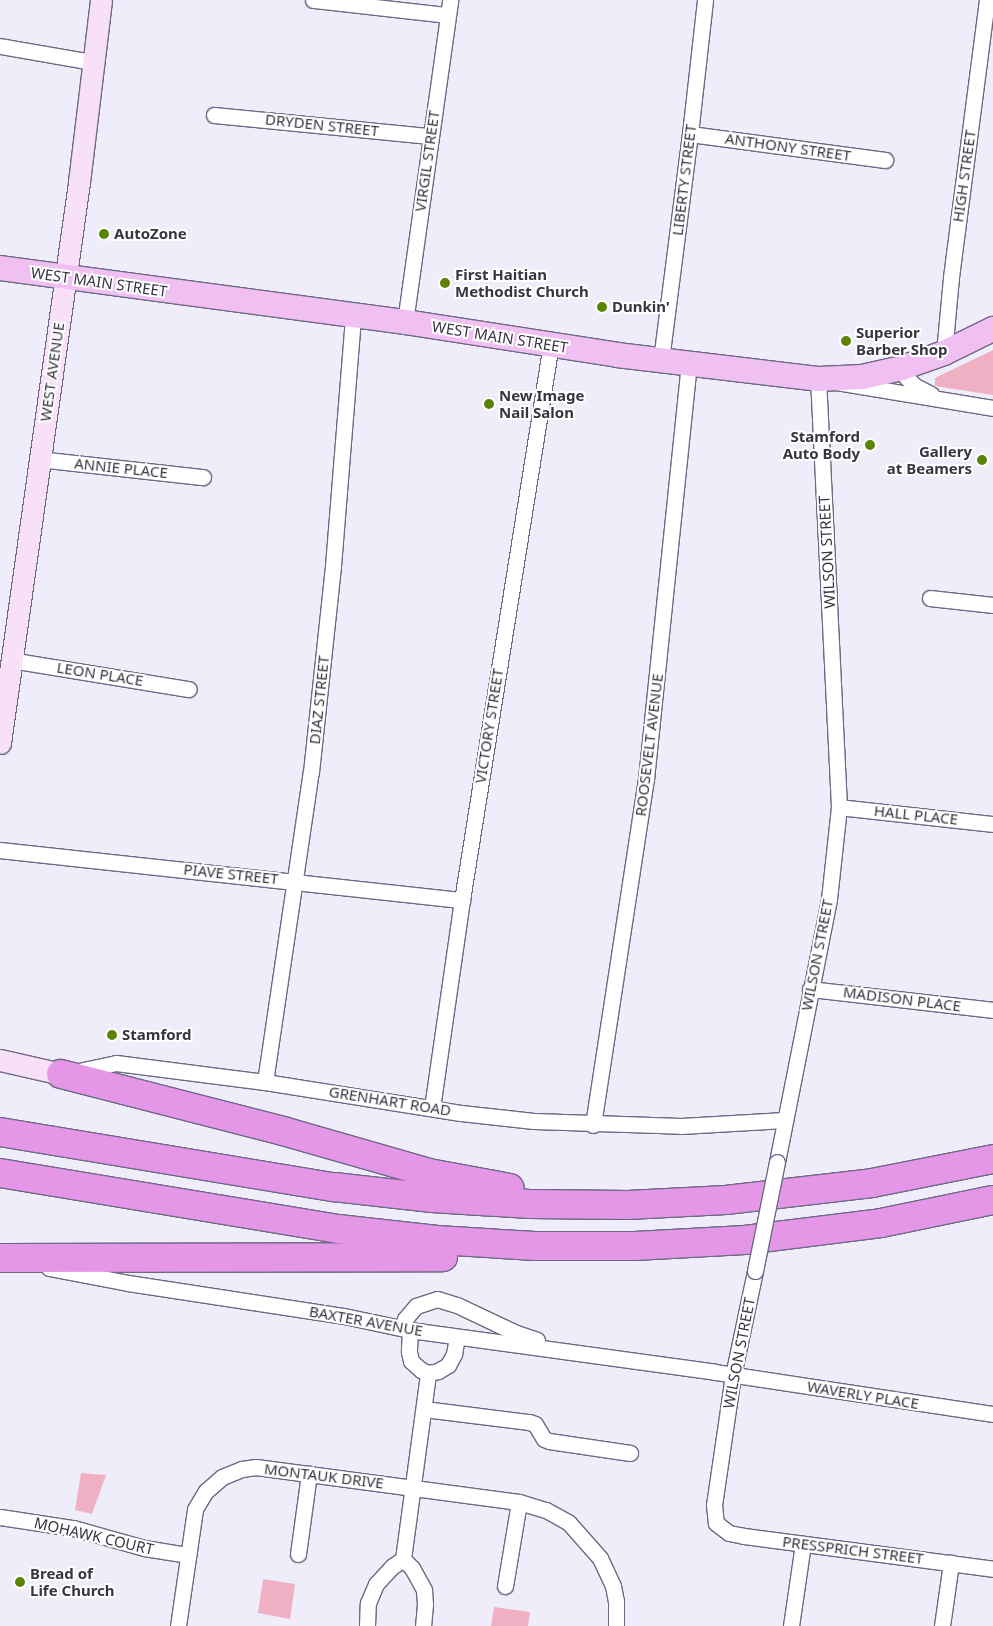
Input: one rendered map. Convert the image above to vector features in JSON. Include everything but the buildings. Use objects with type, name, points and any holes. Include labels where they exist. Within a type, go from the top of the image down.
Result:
[{"type":"highway","points":[[62,1074],[283,1131],[429,1173],[628,1205]]},
{"type":"highway","points":[[0,1132],[383,1193],[481,1202],[628,1205],[726,1200],[824,1190],[920,1174],[993,1158]]},
{"type":"highway","points":[[0,1174],[280,1220],[387,1235],[535,1246],[684,1244]]},
{"type":"highway","points":[[0,1258],[378,1256],[509,1259],[832,1230],[920,1216],[993,1200]]},
{"type":"main road","name":"WEST AVENUE","points":[[0,743],[7,673],[65,278],[101,0]]},
{"type":"main road","name":"WEST MAIN STREET","points":[[0,268],[405,322],[688,364],[818,379],[862,377],[902,368],[944,353],[993,330]]},
{"type":"main road","name":"GRENHART ROAD","points":[[0,1060],[62,1074]]},
{"type":"street","points":[[313,0],[448,8]]},
{"type":"street","name":"LIBERTY STREET","points":[[661,360],[705,0]]},
{"type":"street","name":"HIGH STREET","points":[[944,353],[950,278],[987,0]]},
{"type":"street","name":"VIRGIL STREET","points":[[405,322],[448,8]]},
{"type":"street","points":[[0,46],[93,62]]},
{"type":"street","name":"DRYDEN STREET","points":[[214,115],[430,136]]},
{"type":"street","name":"ANTHONY STREET","points":[[690,134],[885,160]]},
{"type":"street","name":"DIAZ STREET","points":[[265,1082],[311,772],[333,566],[353,316]]},
{"type":"street","name":"VICTORY STREET","points":[[432,1108],[462,900],[551,344]]},
{"type":"street","name":"ROOSEVELT AVENUE","points":[[592,1125],[646,779],[688,364]]},
{"type":"street","points":[[902,368],[906,377],[915,386],[946,401]]},
{"type":"street","points":[[818,379],[993,408]]},
{"type":"street","name":"WILSON STREET","points":[[716,1523],[714,1505],[733,1375],[829,900],[839,806],[818,379]]},
{"type":"street","name":"ANNIE PLACE","points":[[39,459],[203,477]]},
{"type":"street","points":[[930,598],[993,604]]},
{"type":"street","name":"LEON PLACE","points":[[7,673],[189,688]]},
{"type":"street","name":"HALL PLACE","points":[[839,806],[993,824]]},
{"type":"street","name":"PIAVE STREET","points":[[0,850],[462,900]]},
{"type":"street","name":"MADISON PLACE","points":[[810,988],[993,1010]]},
{"type":"street","name":"GRENHART ROAD","points":[[62,1074],[87,1071],[108,1063],[116,1063],[265,1082],[432,1108],[534,1121],[592,1125],[681,1126],[785,1120]]},
{"type":"street","name":"BAXTER AVENUE","points":[[0,1258],[111,1280],[406,1329],[733,1375]]},
{"type":"street","points":[[457,1336],[454,1354],[448,1365],[438,1372],[428,1373],[421,1370],[412,1361],[409,1352],[405,1318],[416,1306],[437,1299],[457,1305],[516,1333],[584,1354]]},
{"type":"street","points":[[367,1626],[368,1602],[376,1584],[393,1566],[403,1559],[428,1373]]},
{"type":"street","name":"WAVERLY PLACE","points":[[733,1375],[993,1414]]},
{"type":"street","points":[[424,1409],[529,1422],[535,1424],[541,1435],[548,1441],[630,1454]]},
{"type":"street","name":"MONTAUK DRIVE","points":[[178,1626],[195,1509],[206,1491],[222,1477],[242,1469],[256,1467],[534,1505],[554,1514],[580,1533],[600,1558],[613,1586],[616,1601],[616,1626]]},
{"type":"street","points":[[298,1554],[309,1474]]},
{"type":"street","points":[[506,1586],[519,1502]]},
{"type":"street","name":"MOHAWK COURT","points":[[0,1517],[73,1528],[144,1548],[188,1554]]},
{"type":"street","name":"PRESSPRICH STREET","points":[[716,1523],[730,1533],[993,1569]]},
{"type":"street","points":[[791,1626],[803,1544]]},
{"type":"street","points":[[403,1559],[412,1568],[424,1590],[426,1604],[423,1626]]},
{"type":"street","points":[[942,1626],[951,1563]]},
{"type":"shaded area","points":[[993,350],[993,395],[935,386],[935,378]]},
{"type":"shaded area","points":[[81,1473],[106,1475],[92,1514],[75,1510]]},
{"type":"shaded area","points":[[263,1579],[295,1584],[290,1619],[258,1613]]},
{"type":"shaded area","points":[[494,1607],[530,1612],[528,1626],[491,1626]]},
{"type":"place","name":"AutoZone","points":[[104,234]]},
{"type":"place","name":"First Haitian Methodist Church","points":[[445,283]]},
{"type":"place","name":"Dunkin'","points":[[602,307]]},
{"type":"place","name":"Superior Barber Shop","points":[[846,341]]},
{"type":"place","name":"New Image Nail Salon","points":[[489,404]]},
{"type":"place","name":"Stamford Auto Body","points":[[870,445]]},
{"type":"place","name":"Gallery at Beamers","points":[[982,460]]},
{"type":"place","name":"Stamford","points":[[112,1035]]},
{"type":"place","name":"Bread of Life Church","points":[[20,1582]]}]
